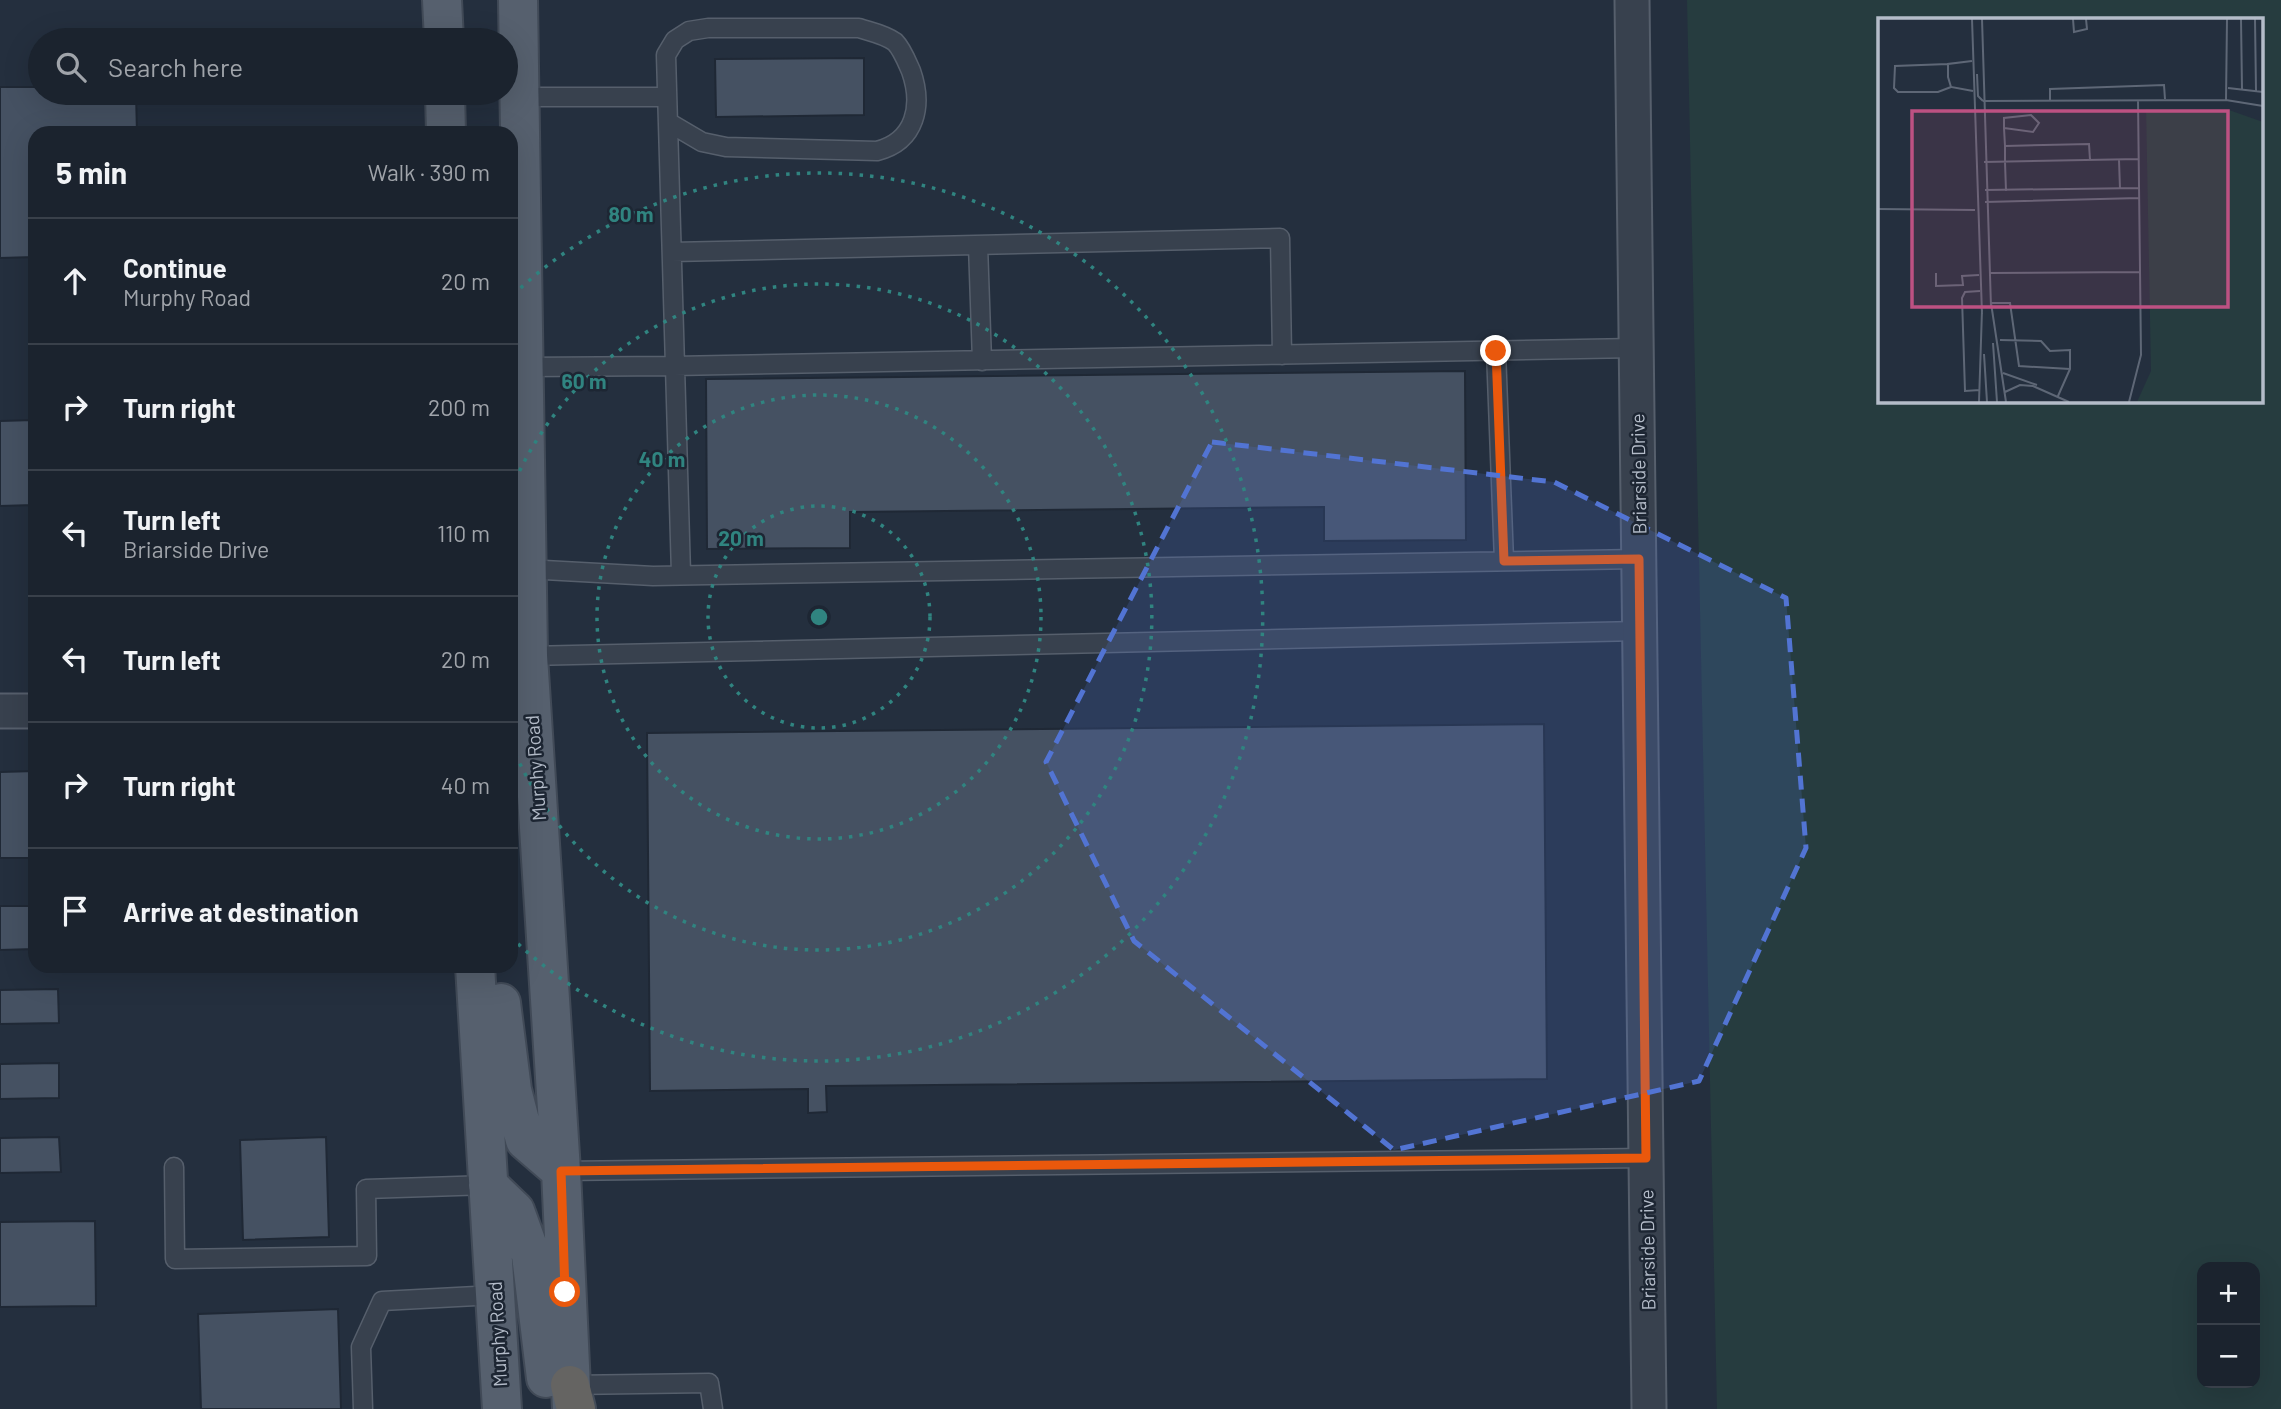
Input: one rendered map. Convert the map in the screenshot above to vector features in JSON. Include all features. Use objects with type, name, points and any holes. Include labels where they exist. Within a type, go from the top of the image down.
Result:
[{"type":"main road","points":[[442,0],[443,28]]},
{"type":"main road","name":"Murphy Road","points":[[518,0],[518,358],[528,656],[561,1171],[568,1403]]},
{"type":"main road","points":[[518,629],[528,656]]},
{"type":"main road","name":"Murphy Road","points":[[475,973],[502,1409]]},
{"type":"main road","points":[[497,973],[512,1090],[525,1140],[561,1171]]},
{"type":"main road","points":[[488,1185],[515,1211],[531,1255],[549,1400],[568,1403]]},
{"type":"street","name":"Briarside Drive","points":[[1632,0],[1649,1409]]},
{"type":"street","points":[[0,711],[28,711]]},
{"type":"lane","points":[[668,122],[702,142],[726,148],[877,150],[890,148],[908,131],[915,116],[917,87],[908,62],[896,44],[882,34],[859,28],[708,28],[690,31],[675,40],[666,55],[681,574]]},
{"type":"lane","points":[[520,97],[667,97]]},
{"type":"lane","points":[[672,252],[1280,238],[1282,355]]},
{"type":"lane","points":[[978,245],[982,361]]},
{"type":"lane","points":[[518,358],[674,366],[1636,348]]},
{"type":"lane","points":[[1496,351],[1504,561]]},
{"type":"lane","points":[[526,569],[653,576],[1639,559]]},
{"type":"lane","points":[[528,656],[1640,631]]},
{"type":"lane","points":[[561,1171],[1646,1158]]},
{"type":"lane","points":[[174,1167],[176,1259],[367,1256],[366,1189],[488,1185]]},
{"type":"lane","points":[[363,1409],[361,1347],[382,1301],[495,1295]]},
{"type":"lane","points":[[568,1403],[709,1383],[713,1409]]},
{"type":"highlighted area","points":[[1212,442],[1554,482],[1786,598],[1806,848],[1699,1081],[1394,1150],[1134,941],[1046,762]]},
{"type":"green space","points":[[1687,0],[2281,0],[2281,1409],[1717,1409]]},
{"type":"building","points":[[864,58],[864,115],[716,117],[715,59]]},
{"type":"building","points":[[0,87],[28,87],[28,105],[136,105],[137,126],[28,126],[28,257],[0,258]]},
{"type":"building","points":[[1465,371],[1466,540],[1324,541],[1324,507],[850,512],[850,548],[707,549],[706,379]]},
{"type":"building","points":[[28,420],[28,505],[0,506],[0,421]]},
{"type":"building","points":[[1544,724],[1547,1079],[826,1086],[827,1112],[808,1113],[808,1089],[650,1091],[647,733]]},
{"type":"building","points":[[28,771],[28,858],[0,858],[0,772]]},
{"type":"building","points":[[0,906],[28,906],[28,949],[0,950]]},
{"type":"building","points":[[58,989],[59,1023],[0,1024],[0,990]]},
{"type":"building","points":[[59,1063],[59,1098],[0,1099],[0,1064]]},
{"type":"building","points":[[59,1137],[61,1172],[0,1173],[0,1138]]},
{"type":"building","points":[[326,1137],[329,1237],[243,1240],[240,1140]]},
{"type":"building","points":[[95,1221],[96,1306],[0,1307],[0,1222]]},
{"type":"building","points":[[338,1309],[341,1409],[201,1409],[198,1314]]},
{"type":"route","points":[[565,1292],[561,1171],[1646,1158],[1639,559],[1504,561],[1496,351]]}]
